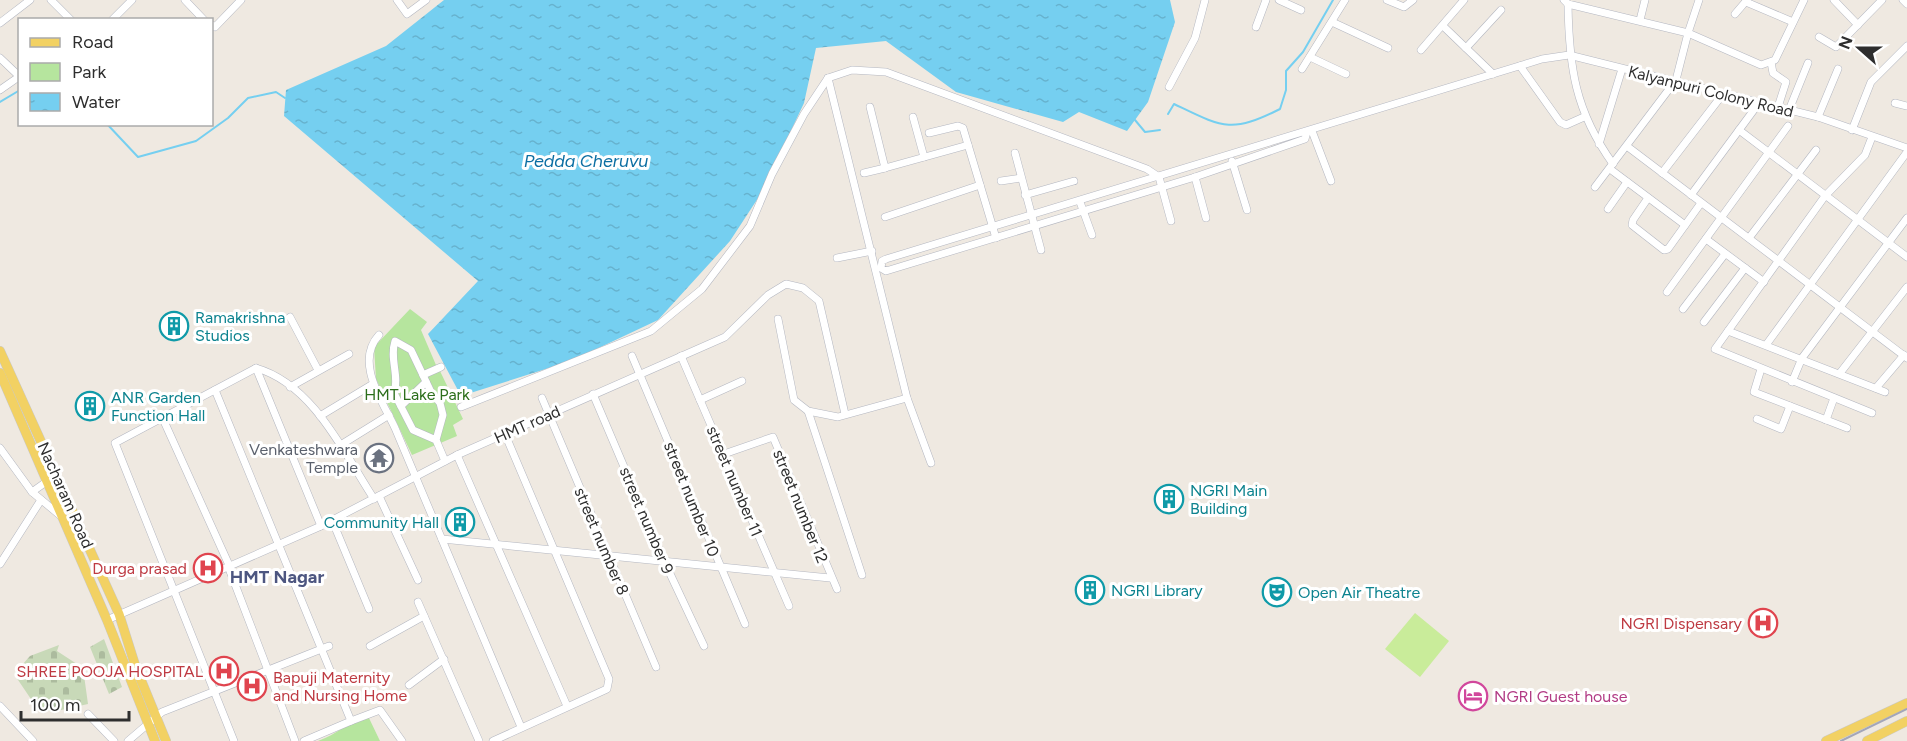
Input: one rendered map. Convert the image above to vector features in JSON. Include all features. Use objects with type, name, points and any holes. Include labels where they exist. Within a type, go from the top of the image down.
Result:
[{"type":"main road","name":"Nacharam Road","points":[[0,351],[4,375],[46,482],[108,620],[155,741]]},
{"type":"main road","name":"Nacharam Road","points":[[4,375],[119,614],[136,668],[166,741]]},
{"type":"main road","points":[[1826,741],[1907,703]]},
{"type":"main road","points":[[1867,741],[1907,721]]},
{"type":"street","points":[[0,23],[30,0]]},
{"type":"street","points":[[51,0],[69,18]]},
{"type":"street","points":[[114,18],[132,0]]},
{"type":"street","points":[[185,0],[202,18]]},
{"type":"street","points":[[213,26],[215,27],[241,0]]},
{"type":"street","points":[[397,0],[407,14],[426,0]]},
{"type":"street","points":[[1169,87],[1196,38],[1206,0]]},
{"type":"street","points":[[1256,27],[1266,0]]},
{"type":"street","points":[[1279,0],[1301,10]]},
{"type":"street","points":[[1302,69],[1345,0]]},
{"type":"street","points":[[1387,0],[1407,6],[1413,0]]},
{"type":"street","points":[[1421,50],[1464,0]]},
{"type":"street","points":[[1640,20],[1645,0]]},
{"type":"street","points":[[1595,187],[1628,147],[1676,80],[1688,33],[1700,0]]},
{"type":"street","points":[[1778,107],[1785,82],[1773,73],[1771,62],[1804,0]]},
{"type":"street","points":[[1834,0],[1858,25]]},
{"type":"street","points":[[1819,37],[1836,47],[1882,0]]},
{"type":"street","points":[[1903,0],[1907,4]]},
{"type":"street","points":[[1734,14],[1746,1],[1793,22]]},
{"type":"street","points":[[1685,225],[1627,182],[1611,166],[1584,117],[1569,55],[1566,2],[1688,33],[1761,65],[1771,62]]},
{"type":"street","points":[[1466,48],[1501,10]]},
{"type":"street","points":[[1332,22],[1388,48]]},
{"type":"street","points":[[1443,26],[1493,74]]},
{"type":"street","points":[[1852,130],[1871,82],[1907,46]]},
{"type":"street","points":[[1309,131],[1305,139],[1233,165],[886,272],[881,268],[882,261],[919,249],[1231,156],[1309,131],[1542,59],[1569,55]]},
{"type":"street","name":"Kalyanpuri Colony Road","points":[[1569,55],[1818,117],[1907,150]]},
{"type":"street","points":[[1310,57],[1346,74]]},
{"type":"street","points":[[0,58],[18,75]]},
{"type":"street","points":[[1789,110],[1808,63]]},
{"type":"street","points":[[1520,66],[1560,122],[1566,125],[1584,117]]},
{"type":"street","points":[[1599,144],[1622,69]]},
{"type":"street","points":[[1818,117],[1838,69]]},
{"type":"street","points":[[461,406],[651,331],[673,316],[702,289],[750,226],[772,174],[804,114],[828,78],[852,70],[886,72],[1128,161],[1159,177]]},
{"type":"street","points":[[0,90],[18,77]]},
{"type":"street","points":[[828,78],[907,398],[931,463]]},
{"type":"street","points":[[1662,173],[1723,94]]},
{"type":"street","points":[[1691,195],[1759,103]]},
{"type":"street","points":[[1895,103],[1907,106]]},
{"type":"street","points":[[870,107],[885,168]]},
{"type":"street","points":[[913,117],[924,158]]},
{"type":"street","points":[[1667,292],[1788,126]]},
{"type":"street","points":[[929,133],[961,127],[996,237]]},
{"type":"street","points":[[1739,129],[1907,257]]},
{"type":"street","points":[[1309,131],[1331,181]]},
{"type":"street","points":[[1872,137],[1864,155],[1825,196],[1716,351],[1872,413]]},
{"type":"street","points":[[864,173],[968,145]]},
{"type":"street","points":[[1628,147],[1905,357],[1876,388]]},
{"type":"street","points":[[1749,238],[1816,150]]},
{"type":"street","points":[[1766,345],[1907,150]]},
{"type":"street","points":[[1015,153],[1041,250]]},
{"type":"street","points":[[1231,156],[1247,210]]},
{"type":"street","points":[[1159,177],[1171,221]]},
{"type":"street","points":[[1195,177],[1206,218]]},
{"type":"street","points":[[1001,181],[1021,178]]},
{"type":"street","points":[[1025,195],[1074,181]]},
{"type":"street","points":[[1608,209],[1627,182]]},
{"type":"street","points":[[885,217],[980,184]]},
{"type":"street","points":[[1648,198],[1632,225],[1662,249],[1668,249],[1701,203]]},
{"type":"street","points":[[1080,202],[1092,235]]},
{"type":"street","points":[[1792,382],[1802,358],[1907,218]]},
{"type":"street","points":[[1706,239],[1764,282]]},
{"type":"street","points":[[919,249],[922,260]]},
{"type":"street","points":[[837,258],[872,251]]},
{"type":"street","points":[[1683,309],[1725,254]]},
{"type":"street","points":[[1704,322],[1745,268]]},
{"type":"street","name":"HMT road","points":[[108,620],[173,589],[321,526],[457,455],[725,337],[768,295],[786,284],[803,288],[819,301],[845,414]]},
{"type":"street","points":[[1840,373],[1907,287]]},
{"type":"street","points":[[290,317],[318,370]]},
{"type":"street","name":"street number 12","points":[[778,319],[794,400],[808,411],[862,575]]},
{"type":"street","points":[[1728,331],[1885,392]]},
{"type":"street","points":[[379,335],[370,349],[373,384],[390,415],[416,475],[521,727]]},
{"type":"street","points":[[436,440],[412,430],[394,393],[398,383],[392,349],[393,338],[411,350],[440,403],[443,415],[436,440],[445,461]]},
{"type":"street","points":[[290,387],[350,354]]},
{"type":"street","name":"street number 10","points":[[632,356],[745,624]]},
{"type":"street","name":"street number 11","points":[[681,356],[789,606]]},
{"type":"street","points":[[401,406],[425,379],[441,367]]},
{"type":"street","points":[[256,368],[321,526]]},
{"type":"street","points":[[234,741],[114,443],[256,368],[269,372],[290,387],[320,416],[376,497],[418,580]]},
{"type":"street","points":[[1761,369],[1754,392],[1846,428]]},
{"type":"street","points":[[700,400],[742,381]]},
{"type":"street","points":[[320,416],[373,384]]},
{"type":"street","points":[[215,390],[351,721]]},
{"type":"street","name":"street number 9","points":[[592,394],[704,646]]},
{"type":"street","name":"street number 8","points":[[542,398],[656,668]]},
{"type":"street","points":[[808,411],[838,417],[907,398]]},
{"type":"street","points":[[1826,420],[1834,398]]},
{"type":"street","points":[[1757,419],[1781,429],[1790,406]]},
{"type":"street","points":[[339,446],[390,415]]},
{"type":"street","points":[[163,419],[228,566],[295,741]]},
{"type":"street","points":[[493,741],[607,688],[609,679],[505,434]]},
{"type":"street","name":"street number 12","points":[[723,454],[773,437],[830,578],[837,589]]},
{"type":"street","points":[[0,448],[32,492],[64,519]]},
{"type":"street","points":[[457,455],[567,706]]},
{"type":"street","points":[[32,492],[46,482]]},
{"type":"street","points":[[0,564],[41,500]]},
{"type":"street","points":[[332,520],[369,609]]},
{"type":"street","points":[[442,539],[830,578]]},
{"type":"street","points":[[418,602],[479,741]]},
{"type":"street","points":[[370,646],[424,616]]},
{"type":"street","points":[[128,741],[156,716],[329,646]]},
{"type":"street","points":[[409,685],[444,659]]},
{"type":"street","points":[[0,706],[33,741]]},
{"type":"street","points":[[304,741],[380,710],[402,741]]},
{"type":"street","points":[[88,714],[114,741]]},
{"type":"green space","name":"HMT Lake Park","points":[[410,309],[427,322],[421,330],[436,365],[441,363],[444,368],[440,371],[463,419],[453,425],[457,436],[412,455],[376,379],[374,347]]},
{"type":"green space","points":[[1415,613],[1449,641],[1420,677],[1385,649]]},
{"type":"green space","points":[[104,639],[122,687],[109,694],[90,647]]},
{"type":"green space","points":[[59,645],[57,651],[83,668],[88,704],[61,710],[39,711],[14,674],[30,656]]},
{"type":"green space","points":[[368,716],[380,741],[318,741],[356,721]]},
{"type":"water","name":"Pedda Cheruvu","points":[[444,0],[1170,0],[1175,22],[1148,102],[1127,131],[1079,112],[1063,122],[956,92],[886,41],[816,48],[804,103],[762,192],[730,241],[658,320],[571,361],[461,396],[428,334],[478,281],[284,116],[286,90],[386,46]]},
{"type":"waterway","points":[[1168,114],[1174,104],[1215,122],[1237,124],[1249,122],[1280,109],[1286,90],[1286,71],[1303,52],[1333,0]]},
{"type":"waterway","points":[[0,102],[18,91]]},
{"type":"waterway","points":[[109,126],[138,157],[196,141],[228,118],[248,98],[276,92],[285,98]]},
{"type":"waterway","points":[[1135,120],[1145,132],[1160,130]]},
{"type":"railway","points":[[1841,741],[1907,709]]},
{"type":"place","name":"Ramakrishna Studios","points":[[174,326]]},
{"type":"place","name":"ANR Garden Function Hall","points":[[90,406]]},
{"type":"place","name":"Venkateshwara Temple","points":[[379,458]]},
{"type":"place","name":"NGRI Main Building","points":[[1169,499]]},
{"type":"place","name":"Community Hall","points":[[460,522]]},
{"type":"place","name":"Durga prasad","points":[[208,568]]},
{"type":"place","name":"NGRI Library","points":[[1090,590]]},
{"type":"place","name":"Open Air Theatre","points":[[1277,592]]},
{"type":"place","name":"NGRI Dispensary","points":[[1763,623]]},
{"type":"place","name":"SHREE POOJA HOSPITAL","points":[[224,671]]},
{"type":"place","name":"Bapuji Maternity and Nursing Home","points":[[252,686]]},
{"type":"place","name":"NGRI Guest house","points":[[1473,696]]},
{"type":"district","name":"HMT Nagar","points":[[277,577]]}]
